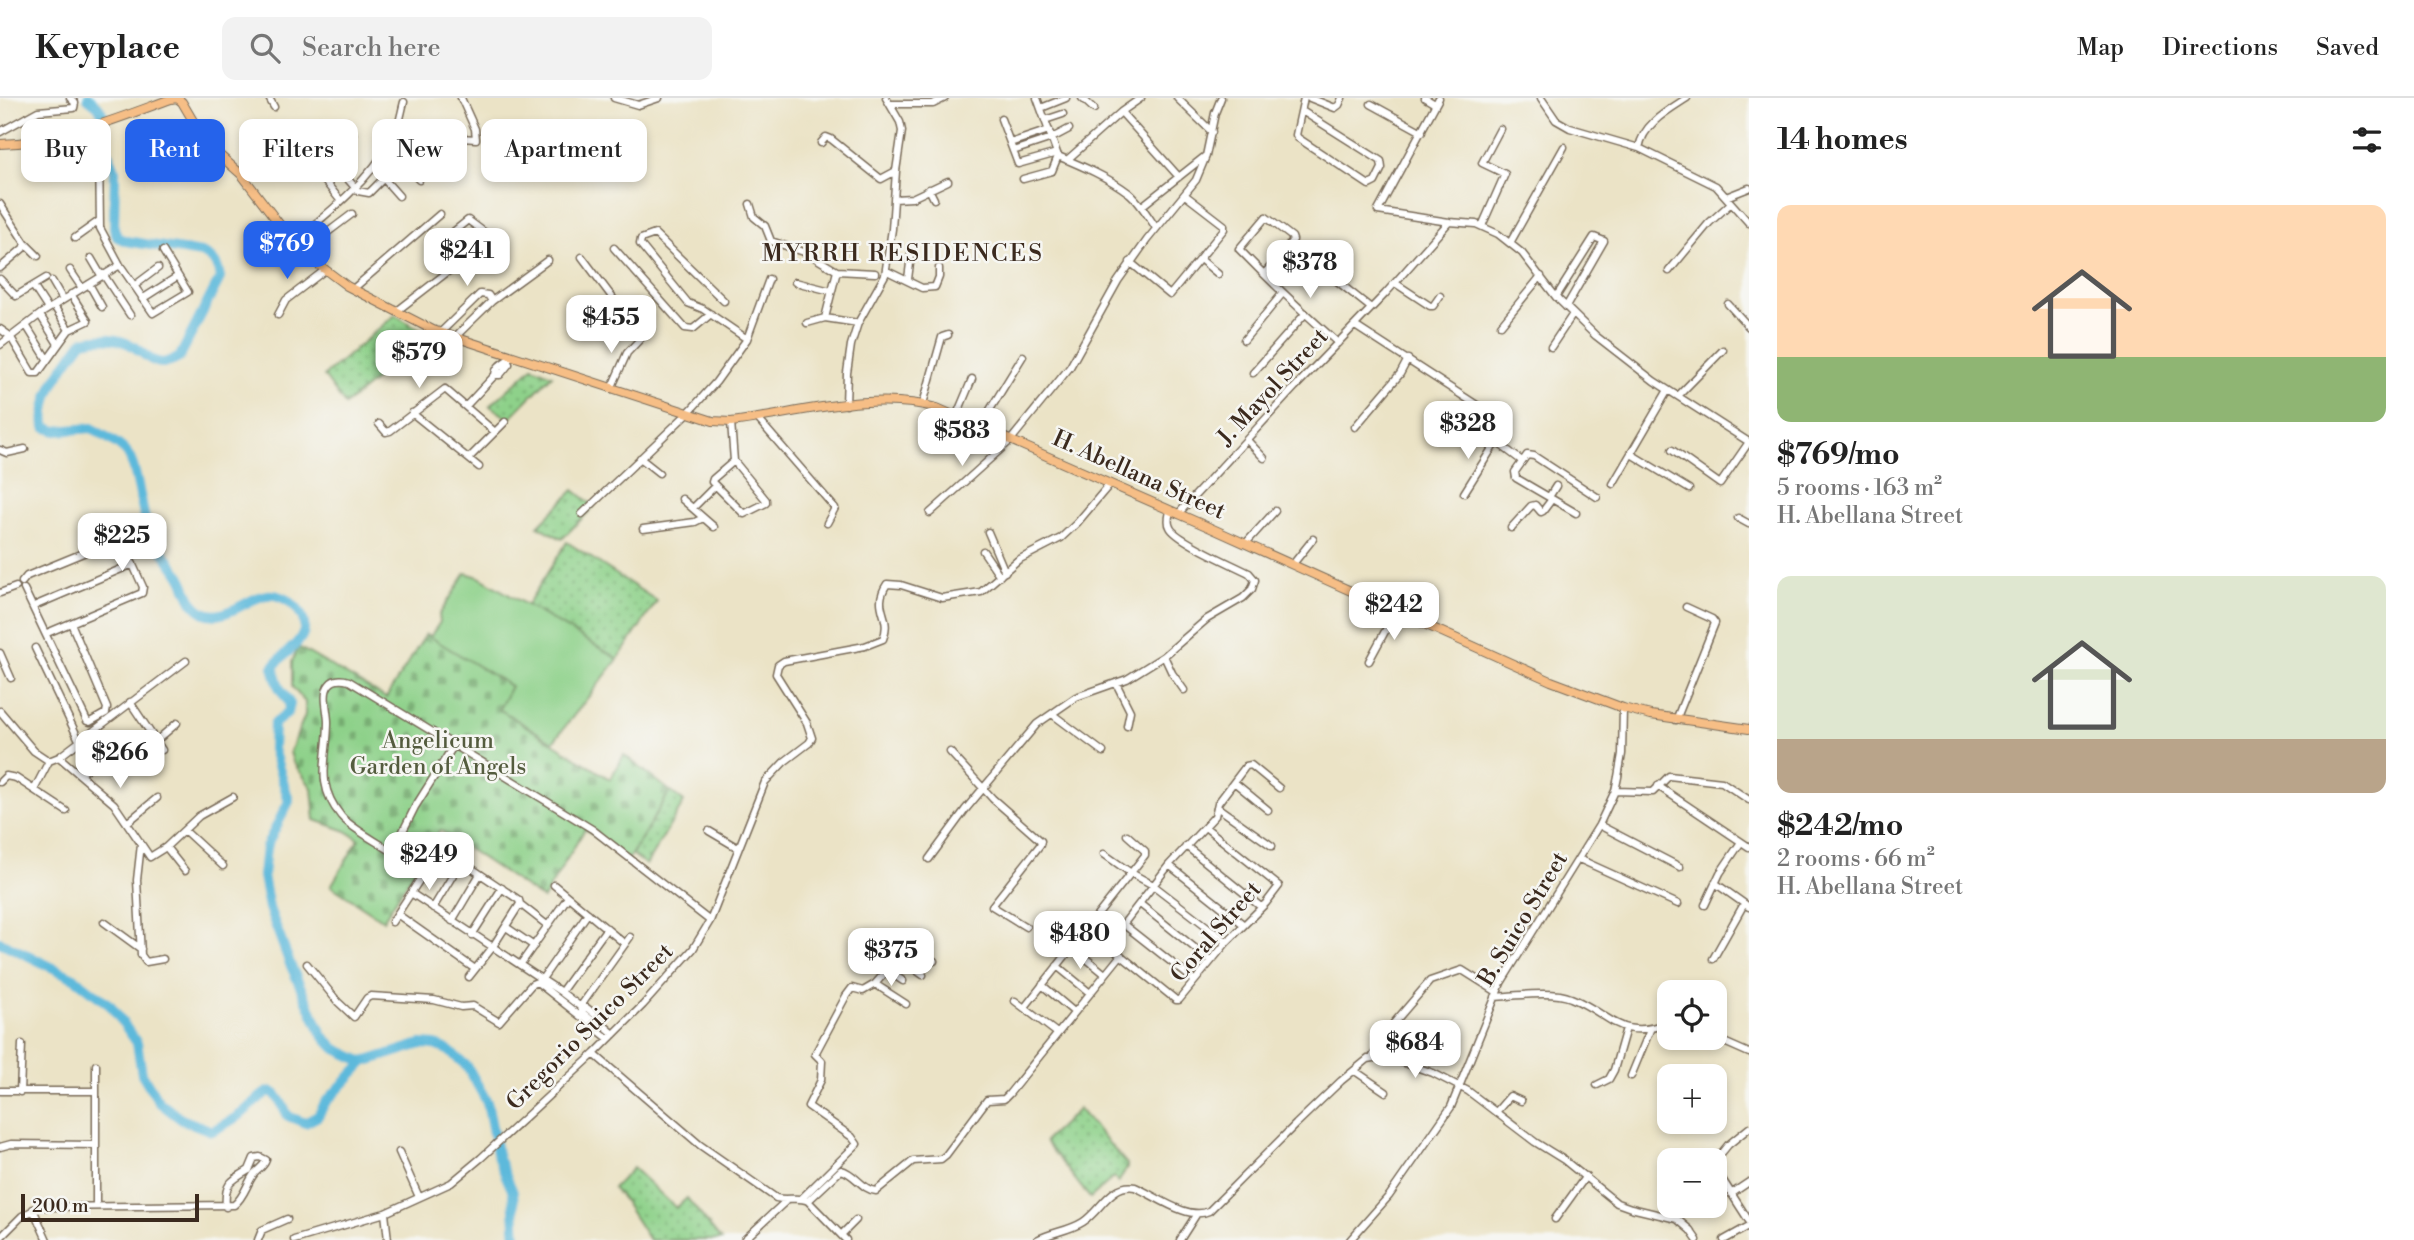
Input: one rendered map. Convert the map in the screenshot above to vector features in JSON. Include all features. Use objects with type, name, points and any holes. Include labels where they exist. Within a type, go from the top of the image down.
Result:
[{"type":"main road","points":[[111,120],[171,98],[177,99]]},
{"type":"main road","name":"H. Abellana Street","points":[[177,99],[182,102],[206,144],[242,175],[293,242],[303,251],[353,289],[440,333],[509,358],[713,421],[758,419],[846,405],[905,401],[923,404],[1246,543],[1551,681],[1623,708],[1676,720],[1749,729]]},
{"type":"main road","points":[[0,144],[21,144]]},
{"type":"street","points":[[0,132],[38,111],[74,108],[75,103],[70,98]]},
{"type":"street","points":[[269,98],[274,107]]},
{"type":"street","points":[[460,98],[475,130],[476,139],[467,138]]},
{"type":"street","points":[[614,98],[638,105],[659,98]]},
{"type":"street","points":[[888,101],[933,104],[945,98]]},
{"type":"street","points":[[1037,98],[1058,154],[1129,192],[1156,228]]},
{"type":"street","points":[[1041,108],[1066,98]]},
{"type":"street","points":[[1082,98],[1094,109]]},
{"type":"street","points":[[1067,160],[1121,112],[1141,98]]},
{"type":"street","points":[[1177,98],[1212,132]]},
{"type":"street","points":[[930,513],[1010,440],[1070,367],[1086,342],[1101,308],[1130,262],[1196,180],[1206,156],[1221,98]]},
{"type":"street","points":[[1302,111],[1381,161],[1382,168],[1375,182],[1369,185],[1298,138],[1296,135],[1304,98]]},
{"type":"street","points":[[1310,98],[1335,108],[1342,98]]},
{"type":"street","points":[[1425,98],[1437,101],[1378,211],[1482,226],[1510,243],[1522,253],[1556,297],[1596,336],[1668,390],[1749,442],[1720,484],[1672,450]]},
{"type":"street","points":[[1542,98],[1556,120],[1570,128],[1639,148],[1716,186],[1749,223]]},
{"type":"street","points":[[1639,148],[1642,135],[1649,127],[1687,98]]},
{"type":"street","points":[[846,405],[851,345],[858,324],[887,271],[895,171],[902,131],[888,101]]},
{"type":"street","points":[[293,242],[354,188],[378,160],[394,136],[404,102]]},
{"type":"street","points":[[1371,104],[1422,132]]},
{"type":"street","points":[[1121,112],[1179,177]]},
{"type":"street","points":[[1045,120],[1063,114]]},
{"type":"street","points":[[1001,119],[1018,164],[1058,154]]},
{"type":"street","points":[[1482,226],[1505,174],[1482,163],[1500,129]]},
{"type":"street","points":[[1010,143],[1049,130]]},
{"type":"street","points":[[1013,151],[1069,130]]},
{"type":"street","points":[[821,143],[826,138],[831,139],[881,179],[895,171]]},
{"type":"street","points":[[1510,243],[1564,147]]},
{"type":"street","points":[[1023,179],[1052,171],[1058,154]]},
{"type":"street","points":[[1142,206],[1206,156]]},
{"type":"street","points":[[894,200],[912,198],[948,181]]},
{"type":"street","points":[[99,182],[99,221],[105,237],[120,265],[153,313],[188,291],[163,251]]},
{"type":"street","points":[[325,182],[340,200]]},
{"type":"street","points":[[349,182],[361,193],[369,193],[381,182]]},
{"type":"street","points":[[386,182],[398,197]]},
{"type":"street","points":[[1669,271],[1729,200],[1749,188]]},
{"type":"street","points":[[929,190],[934,199]]},
{"type":"street","points":[[1130,262],[1170,295],[1200,259],[1224,229],[1224,225],[1185,195]]},
{"type":"street","points":[[0,204],[38,257]]},
{"type":"street","points":[[750,205],[754,217],[765,226],[771,241],[807,253],[837,271],[874,273]]},
{"type":"street","points":[[303,251],[352,214]]},
{"type":"street","points":[[353,289],[440,214]]},
{"type":"street","points":[[1265,273],[1293,240],[1266,217],[1239,249],[1265,273],[1282,294],[1338,343]]},
{"type":"street","points":[[75,238],[99,221]]},
{"type":"street","points":[[397,311],[454,267],[454,255],[443,240],[467,221],[484,232],[454,255]]},
{"type":"street","name":"J. Mayol Street","points":[[1174,512],[1247,440],[1449,222]]},
{"type":"street","points":[[724,302],[655,234],[641,239],[640,244],[688,303],[711,314],[747,339]]},
{"type":"street","points":[[1556,297],[1594,237],[1604,241],[1566,307]]},
{"type":"street","points":[[0,268],[27,245]]},
{"type":"street","points":[[614,248],[685,328],[693,329],[711,314]]},
{"type":"street","points":[[908,279],[912,248]]},
{"type":"street","points":[[1304,255],[1371,309]]},
{"type":"street","points":[[582,257],[642,337],[626,355],[611,389]]},
{"type":"street","points":[[91,258],[130,315]]},
{"type":"street","points":[[1200,259],[1219,274]]},
{"type":"street","points":[[454,338],[492,301],[548,260]]},
{"type":"street","points":[[0,345],[51,307],[120,265]]},
{"type":"street","points":[[134,286],[158,268]]},
{"type":"street","points":[[887,271],[922,288],[934,286],[939,277],[939,268]]},
{"type":"street","points":[[70,270],[102,307]]},
{"type":"street","points":[[278,315],[286,300],[325,270]]},
{"type":"street","points":[[825,318],[837,271]]},
{"type":"street","points":[[142,299],[178,276]]},
{"type":"street","points":[[1501,325],[1541,276]]},
{"type":"street","points":[[0,279],[16,296],[49,279],[63,300]]},
{"type":"street","points":[[582,514],[688,413],[716,382],[747,339],[769,279]]},
{"type":"street","points":[[795,282],[831,291]]},
{"type":"street","points":[[1395,283],[1430,306],[1433,306],[1440,296]]},
{"type":"street","points":[[35,289],[69,330]]},
{"type":"street","points":[[0,329],[10,336],[32,373],[38,373],[69,330],[88,321],[71,294]]},
{"type":"street","points":[[440,333],[480,294],[488,295],[492,301]]},
{"type":"street","points":[[1244,340],[1282,294]]},
{"type":"street","points":[[1728,304],[1749,327]]},
{"type":"street","points":[[1253,373],[1305,314]]},
{"type":"street","points":[[1551,346],[1573,314]]},
{"type":"street","points":[[40,315],[58,344]]},
{"type":"street","points":[[807,324],[825,318],[858,324]]},
{"type":"street","points":[[26,325],[47,359]]},
{"type":"street","points":[[1355,326],[1483,409],[1477,426],[1522,461]]},
{"type":"street","points":[[923,404],[942,337],[948,335]]},
{"type":"street","points":[[1678,396],[1723,350]]},
{"type":"street","points":[[979,426],[1023,356]]},
{"type":"street","points":[[466,406],[495,375],[500,375],[509,364],[509,358]]},
{"type":"street","points":[[1355,427],[1400,374],[1408,359]]},
{"type":"street","points":[[956,417],[972,379]]},
{"type":"street","points":[[379,424],[388,432],[443,390],[495,432]]},
{"type":"street","points":[[1613,484],[1668,390]]},
{"type":"street","points":[[412,413],[479,467]]},
{"type":"street","points":[[758,419],[835,508],[836,511],[827,523]]},
{"type":"street","points":[[470,458],[505,422]]},
{"type":"street","points":[[731,422],[734,461],[766,498],[766,503],[742,514],[715,486],[713,479],[734,461]]},
{"type":"street","points":[[1247,440],[1264,458]]},
{"type":"street","points":[[1464,493],[1496,443]]},
{"type":"street","points":[[0,450],[7,453],[25,449]]},
{"type":"street","points":[[1631,454],[1689,489]]},
{"type":"street","points":[[1576,513],[1516,478],[1515,472],[1527,455],[1534,456],[1597,497]]},
{"type":"street","points":[[640,458],[659,473]]},
{"type":"street","name":"Gregorio Suico Street","points":[[294,1240],[385,1213],[451,1183],[594,1054],[693,949],[710,921],[765,782],[784,762],[809,743],[811,738],[807,723],[776,674],[778,665],[865,646],[883,639],[887,627],[880,601],[887,584],[901,585],[948,598],[981,592],[1018,560],[1061,538],[1110,484]]},
{"type":"street","points":[[693,508],[715,486]]},
{"type":"street","points":[[1511,528],[1531,506],[1535,505],[1543,511],[1556,486]]},
{"type":"street","points":[[682,499],[714,527]]},
{"type":"street","points":[[1246,543],[1275,511]]},
{"type":"street","points":[[929,859],[1037,724],[1076,697],[1128,679],[1164,656],[1207,619],[1243,598],[1252,589],[1255,580],[1249,573],[1175,534],[1169,526],[1174,512]]},
{"type":"street","points":[[643,528],[695,522],[703,518]]},
{"type":"street","points":[[1738,518],[1749,524]]},
{"type":"street","points":[[988,532],[1003,574]]},
{"type":"street","points":[[1293,564],[1313,539]]},
{"type":"street","points":[[0,593],[21,586],[27,576],[115,541],[124,545],[143,587],[142,593],[47,633]]},
{"type":"street","points":[[983,551],[1003,574]]},
{"type":"street","points":[[34,606],[133,564]]},
{"type":"street","points":[[21,586],[34,606],[87,721],[90,722],[106,713],[107,708],[71,623]]},
{"type":"street","points":[[1676,720],[1715,623],[1686,607]]},
{"type":"street","points":[[1369,661],[1396,611]]},
{"type":"street","points":[[35,648],[79,740]]},
{"type":"street","points":[[0,653],[11,678]]},
{"type":"street","points":[[1164,656],[1171,673],[1184,690]]},
{"type":"street","points":[[34,790],[50,761],[59,757],[186,661]]},
{"type":"street","points":[[413,864],[342,818],[326,790],[324,769],[328,686],[341,679],[349,681],[593,829],[710,921]]},
{"type":"street","points":[[1116,683],[1130,711],[1127,726]]},
{"type":"street","points":[[130,702],[162,750]]},
{"type":"street","name":"B. Suico Street","points":[[1350,1240],[1389,1196],[1451,1107],[1496,994],[1509,969],[1599,825],[1615,791],[1622,754],[1623,708]]},
{"type":"street","points":[[0,711],[34,751],[50,761]]},
{"type":"street","points":[[1052,714],[1103,752]]},
{"type":"street","points":[[156,741],[177,723]]},
{"type":"street","points":[[393,851],[415,807],[454,745]]},
{"type":"street","points":[[950,752],[984,789],[1041,841],[992,906],[1026,927]]},
{"type":"street","points":[[59,757],[114,804],[150,857],[166,847],[199,816],[233,797]]},
{"type":"street","points":[[81,774],[100,757]]},
{"type":"street","points":[[1108,944],[1169,865],[1215,816],[1217,807],[1248,764],[1279,788]]},
{"type":"street","points":[[0,782],[6,776],[11,776],[66,811]]},
{"type":"street","points":[[1615,791],[1653,792],[1669,776],[1722,782],[1749,800]]},
{"type":"street","points":[[1234,782],[1268,810]]},
{"type":"street","points":[[1658,786],[1749,847]]},
{"type":"street","points":[[128,822],[157,798]]},
{"type":"street","points":[[1217,807],[1272,846]]},
{"type":"street","points":[[1599,825],[1680,867]]},
{"type":"street","name":"Coral Street","points":[[1121,955],[1178,1000],[1279,886],[1205,827]]},
{"type":"street","points":[[184,830],[223,866]]},
{"type":"street","points":[[709,831],[738,848]]},
{"type":"street","points":[[1025,1007],[1145,855],[1127,835]]},
{"type":"street","points":[[1704,905],[1714,883],[1741,842]]},
{"type":"street","points":[[141,843],[137,880],[143,960],[146,962],[163,959]]},
{"type":"street","points":[[434,843],[519,900],[520,904],[547,925]]},
{"type":"street","points":[[1186,846],[1261,907]]},
{"type":"street","points":[[166,847],[185,871]]},
{"type":"street","points":[[392,922],[441,847]]},
{"type":"street","points":[[1104,854],[1153,885],[1227,942]]},
{"type":"street","points":[[1580,859],[1678,904]]},
{"type":"street","points":[[433,908],[462,860]]},
{"type":"street","points":[[1169,865],[1243,924]]},
{"type":"street","points":[[452,921],[480,874]]},
{"type":"street","points":[[1713,959],[1746,906],[1714,883]]},
{"type":"street","points":[[554,885],[625,944]]},
{"type":"street","points":[[472,934],[502,888]]},
{"type":"street","points":[[411,894],[561,992],[592,1021],[600,1022],[611,1037]]},
{"type":"street","points":[[520,965],[568,897]]},
{"type":"street","points":[[469,977],[492,948],[520,904]]},
{"type":"street","points":[[1140,904],[1211,961]]},
{"type":"street","points":[[541,979],[589,913]]},
{"type":"street","points":[[397,914],[475,969]]},
{"type":"street","points":[[104,922],[141,949]]},
{"type":"street","points":[[1123,924],[1194,980]]},
{"type":"street","points":[[506,927],[534,946]]},
{"type":"street","points":[[561,992],[607,928]]},
{"type":"street","points":[[594,1054],[707,1151],[743,1174],[767,1194],[786,1201],[805,1200],[841,1170],[847,1171],[870,1191],[876,1191],[913,1161],[946,1155],[987,1100],[1004,1099],[1041,1055],[1045,1043],[1055,1036],[1121,955],[1087,928]]},
{"type":"street","points":[[581,1008],[630,937]]},
{"type":"street","points":[[805,1200],[857,1144],[808,1106],[821,1080],[822,1061],[816,1054],[846,996],[852,988],[863,991],[875,984],[908,947],[934,961]]},
{"type":"street","points":[[1072,947],[1105,974]]},
{"type":"street","points":[[899,958],[923,975]]},
{"type":"street","points":[[307,964],[354,1017],[371,996],[435,1000],[461,1007],[476,1006],[499,1023],[532,984],[537,982],[611,1037]]},
{"type":"street","points":[[1057,966],[1090,993]]},
{"type":"street","points":[[1037,1240],[1086,1220],[1112,1193],[1126,1186],[1135,1187],[1196,1215],[1214,1208],[1296,1124],[1373,1056],[1393,1024],[1430,981],[1462,970],[1496,994],[1570,997],[1626,1028],[1638,1031],[1657,1027]]},
{"type":"street","points":[[888,971],[903,981]]},
{"type":"street","points":[[875,984],[906,1004]]},
{"type":"street","points":[[1042,985],[1074,1012]]},
{"type":"street","points":[[1015,1000],[1055,1036]]},
{"type":"street","points":[[1597,1085],[1609,1079],[1614,1070],[1626,1028]]},
{"type":"street","points":[[1631,1076],[1650,1030]]},
{"type":"street","points":[[1727,1043],[1749,1053]]},
{"type":"street","points":[[20,1091],[22,1044]]},
{"type":"street","points":[[1373,1056],[1394,1058],[1460,1086],[1623,1205],[1677,1219],[1697,1240]]},
{"type":"street","points":[[96,1065],[96,1205]]},
{"type":"street","points":[[1354,1070],[1386,1092]]},
{"type":"street","points":[[0,1091],[96,1091]]},
{"type":"street","points":[[1497,1111],[1510,1096],[1521,1101]]},
{"type":"street","points":[[1726,1148],[1749,1128]]},
{"type":"street","points":[[0,1147],[10,1144],[96,1145]]},
{"type":"street","points":[[399,1152],[419,1197]]},
{"type":"street","points":[[0,1238],[22,1216],[33,1209],[48,1206],[226,1207],[234,1205],[241,1199],[252,1172],[228,1185],[226,1207]]},
{"type":"street","points":[[1555,1219],[1586,1177]]},
{"type":"street","points":[[1731,1194],[1749,1182]]},
{"type":"street","points":[[1724,1240],[1749,1224],[1727,1188]]},
{"type":"street","points":[[805,1200],[843,1238],[856,1220]]},
{"type":"street","points":[[744,1240],[786,1201]]},
{"type":"street","points":[[33,1209],[47,1240]]},
{"type":"street","points":[[385,1213],[388,1240]]},
{"type":"street","points":[[1180,1240],[1196,1215]]},
{"type":"street","points":[[258,1240],[262,1230],[287,1219]]},
{"type":"green space","points":[[395,315],[419,329],[413,341],[396,361],[345,405],[324,376]]},
{"type":"green space","points":[[533,367],[552,375],[509,419],[490,406]]},
{"type":"green space","points":[[574,490],[594,506],[562,539],[538,526]]},
{"type":"green space","points":[[567,542],[657,601],[618,659],[527,605]]},
{"type":"green space","points":[[466,573],[479,577],[618,659],[553,742],[499,709],[511,686],[430,637],[440,622],[439,615]]},
{"type":"green space","name":"Angelicum Garden of Angels","points":[[426,634],[512,687],[499,709],[610,779],[624,755],[670,791],[628,860],[585,829],[543,899],[440,830],[383,920],[331,886],[359,839],[346,831],[315,820],[312,788],[293,762],[290,752],[305,715],[305,702],[292,687],[292,662],[298,647],[386,698]]},
{"type":"green space","points":[[670,791],[684,802],[646,865],[632,854]]},
{"type":"green space","points":[[1079,1109],[1127,1164],[1118,1183],[1114,1177],[1090,1198],[1045,1141]]},
{"type":"green space","points":[[633,1168],[676,1208],[687,1198],[721,1240],[649,1240],[613,1188]]},
{"type":"waterway","points":[[88,98],[98,106],[103,115],[104,144],[115,169],[114,228],[117,237],[126,241],[201,253],[215,262],[220,278],[179,358],[159,363],[121,341],[102,338],[83,341],[50,391],[46,402],[45,427],[56,431],[92,428],[127,453],[134,469],[149,531],[178,573],[194,604],[203,612],[222,614],[259,597],[274,595],[289,601],[300,613],[304,628],[302,636],[273,667],[279,687],[290,704],[288,712],[274,724],[273,749],[289,801],[266,847],[263,876],[269,908],[290,964],[323,1036],[336,1049],[364,1062],[421,1044],[435,1045],[448,1050],[467,1066],[487,1102],[498,1158],[513,1192],[516,1240]]},
{"type":"waterway","points":[[0,942],[76,979],[111,1006],[137,1043],[142,1074],[159,1102],[181,1119],[212,1131],[270,1092],[278,1097],[288,1116],[305,1123],[318,1116],[325,1103],[364,1062]]},
{"type":"district","name":"MYRRH RESIDENCES","points":[[903,254]]}]
